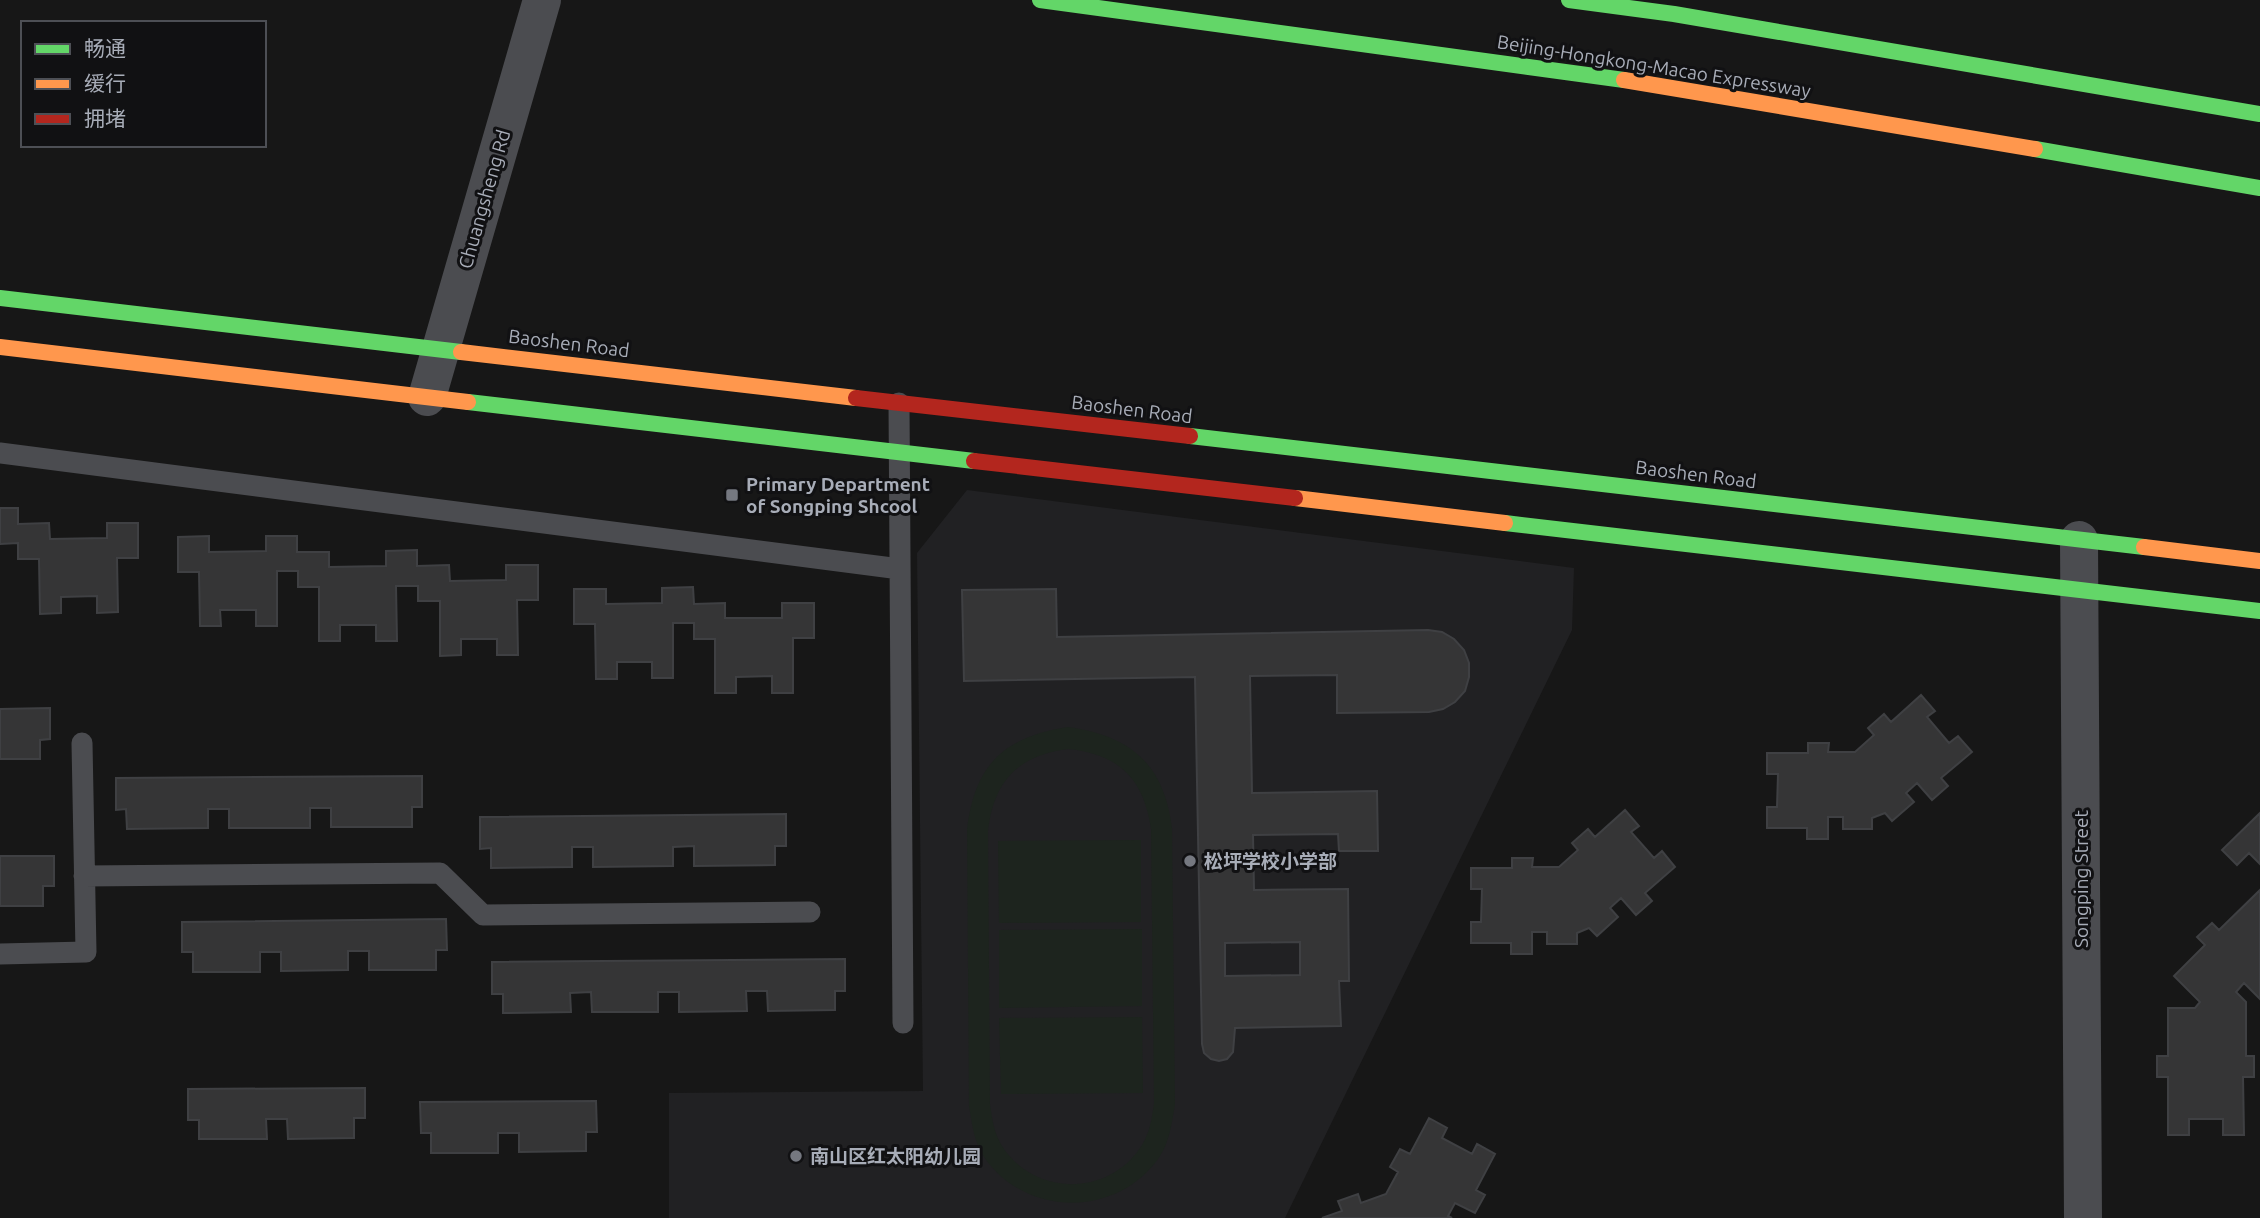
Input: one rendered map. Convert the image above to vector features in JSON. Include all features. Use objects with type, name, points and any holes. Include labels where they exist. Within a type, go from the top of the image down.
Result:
[{"type":"main road","name":"Beijing-Hongkong-Macao Expressway","points":[[1040,0],[1671,87],[2260,188]]},
{"type":"main road","points":[[1569,0],[1674,14],[2260,114]]},
{"type":"main road","name":"Baoshen Road","points":[[0,298],[2260,561]]},
{"type":"main road","points":[[0,348],[2260,611]]},
{"type":"street","name":"Chuangsheng Rd","points":[[427,397],[542,0]]},
{"type":"street","name":"Songping Street","points":[[2079,540],[2083,1218]]},
{"type":"lane","points":[[899,403],[903,1023]]},
{"type":"lane","points":[[0,453],[900,569]]},
{"type":"lane","points":[[0,954],[86,953],[82,743]]},
{"type":"lane","points":[[85,876],[440,873],[483,915],[810,912]]},
{"type":"shaded area","name":"松坪学校小学部","points":[[967,490],[1574,568],[1572,630],[1285,1218],[669,1218],[669,1093],[923,1091],[917,553]]},
{"type":"shaded area","points":[[1068,727],[1090,731],[1126,746],[1141,757],[1161,786],[1172,828],[1175,1104],[1170,1131],[1160,1156],[1142,1176],[1121,1191],[1097,1200],[1072,1203],[1047,1200],[1023,1191],[1002,1177],[984,1157],[978,1145],[969,1106],[967,829],[971,806],[977,787],[996,757],[1026,738]],"holes":[[[1068,749],[1086,752],[1115,763],[1126,772],[1135,783],[1148,811],[1151,829],[1154,1103],[1147,1135],[1128,1162],[1111,1174],[1092,1182],[1072,1184],[1052,1182],[1033,1175],[1016,1163],[1002,1146],[994,1126],[990,1104],[988,831],[991,813],[1003,784],[1022,765],[1050,752]]]},
{"type":"shaded area","points":[[1141,840],[1141,922],[999,923],[998,841]]},
{"type":"shaded area","points":[[1142,929],[1142,1006],[999,1008],[999,930]]},
{"type":"shaded area","points":[[1142,1017],[1143,1093],[1001,1094],[999,1018]]},
{"type":"building","points":[[0,508],[18,508],[18,524],[49,523],[50,539],[107,538],[107,523],[138,523],[138,558],[117,558],[118,612],[97,613],[97,596],[61,597],[61,613],[40,614],[39,559],[18,559],[18,543],[0,544]]},
{"type":"building","points":[[209,536],[209,552],[266,551],[266,536],[297,536],[297,552],[329,552],[329,567],[386,566],[386,551],[417,550],[417,566],[449,565],[450,581],[506,580],[506,565],[538,565],[538,600],[517,600],[518,655],[497,655],[497,639],[461,639],[461,655],[440,656],[440,601],[418,601],[418,586],[396,586],[397,641],[376,641],[376,625],[340,625],[340,641],[319,641],[319,587],[298,587],[298,571],[277,571],[277,626],[256,626],[256,610],[220,610],[221,626],[200,626],[199,572],[178,572],[178,537]]},
{"type":"building","points":[[693,587],[694,604],[725,603],[725,618],[782,618],[782,603],[814,603],[814,638],[793,638],[793,693],[772,693],[772,676],[736,677],[736,693],[715,693],[715,639],[694,639],[694,623],[673,623],[673,678],[652,678],[652,662],[617,662],[617,679],[596,679],[595,624],[574,624],[574,589],[606,589],[606,604],[662,603],[662,588]]},
{"type":"building","points":[[1056,589],[1057,637],[1428,630],[1442,632],[1454,639],[1464,650],[1469,663],[1465,691],[1455,702],[1443,709],[1429,712],[1337,713],[1337,675],[1250,676],[1252,793],[1377,791],[1378,851],[1339,851],[1338,834],[1253,835],[1254,890],[1348,889],[1349,981],[1339,981],[1341,1026],[1235,1028],[1233,1052],[1227,1059],[1211,1059],[1204,1053],[1195,677],[964,681],[962,590]],"holes":[[[1300,942],[1300,975],[1225,976],[1225,943]]]},
{"type":"building","points":[[1921,695],[1935,711],[1927,717],[1949,743],[1958,736],[1972,752],[1941,778],[1948,786],[1932,800],[1917,783],[1906,793],[1914,802],[1892,821],[1885,813],[1872,818],[1872,829],[1843,829],[1843,817],[1828,817],[1828,839],[1807,839],[1807,828],[1767,828],[1767,807],[1777,807],[1778,774],[1767,774],[1767,753],[1808,753],[1808,743],[1829,743],[1828,752],[1855,752],[1874,735],[1868,728],[1884,714],[1891,722]]},
{"type":"building","points":[[50,708],[50,739],[40,740],[40,759],[0,759],[0,709]]},
{"type":"building","points":[[422,776],[422,807],[412,807],[412,827],[331,827],[331,808],[310,808],[310,828],[229,828],[229,809],[208,809],[208,828],[127,829],[126,809],[116,810],[116,778]]},
{"type":"building","points":[[1625,810],[1639,826],[1631,832],[1654,858],[1662,851],[1675,867],[1645,893],[1652,901],[1636,915],[1621,898],[1610,908],[1618,917],[1597,936],[1589,928],[1577,933],[1577,944],[1547,944],[1547,932],[1532,932],[1532,954],[1511,954],[1511,943],[1471,943],[1471,922],[1481,922],[1482,889],[1471,889],[1471,868],[1512,868],[1512,858],[1533,858],[1532,867],[1559,867],[1578,850],[1572,843],[1588,829],[1595,837]]},
{"type":"building","points":[[2260,813],[2260,864],[2249,853],[2237,865],[2222,850]]},
{"type":"building","points":[[786,814],[786,846],[775,846],[775,865],[694,866],[694,846],[673,847],[673,866],[593,867],[593,847],[572,847],[572,867],[491,868],[491,848],[480,849],[480,817]]},
{"type":"building","points":[[0,856],[54,856],[54,886],[43,886],[43,906],[0,906]]},
{"type":"building","points":[[2260,890],[2260,999],[2244,983],[2236,992],[2246,1002],[2246,1056],[2254,1056],[2254,1077],[2243,1077],[2244,1135],[2223,1135],[2223,1119],[2189,1119],[2189,1135],[2168,1135],[2168,1077],[2157,1077],[2157,1056],[2168,1056],[2168,1008],[2195,1008],[2200,1002],[2174,976],[2205,945],[2197,937],[2212,923],[2219,930]]},
{"type":"building","points":[[446,919],[447,950],[436,950],[436,970],[369,970],[369,951],[348,951],[348,970],[281,971],[281,952],[260,952],[260,972],[193,972],[193,952],[182,952],[182,922]]},
{"type":"building","points":[[845,959],[845,991],[835,991],[835,1010],[768,1011],[767,991],[746,991],[747,1011],[679,1012],[679,992],[658,992],[658,1012],[592,1012],[591,992],[570,993],[571,1012],[503,1013],[503,994],[492,994],[492,962]]},
{"type":"building","points":[[365,1088],[365,1118],[354,1118],[354,1138],[288,1139],[287,1119],[266,1119],[267,1139],[199,1139],[199,1120],[188,1120],[188,1089]]},
{"type":"building","points":[[596,1101],[597,1132],[586,1132],[586,1151],[519,1152],[519,1133],[498,1133],[498,1153],[431,1153],[431,1133],[421,1133],[420,1102]]},
{"type":"building","points":[[1429,1118],[1447,1128],[1442,1138],[1472,1154],[1477,1144],[1495,1154],[1476,1190],[1485,1195],[1475,1213],[1455,1203],[1448,1216],[1452,1218],[1322,1218],[1342,1211],[1338,1201],[1358,1194],[1361,1203],[1386,1194],[1398,1172],[1390,1167],[1400,1149],[1410,1154]]},
{"type":"traffic: fast","points":[[1040,0],[1624,80]]},
{"type":"traffic: fast","points":[[1569,0],[1674,14],[2260,114]]},
{"type":"traffic: fast","points":[[2035,149],[2260,188]]},
{"type":"traffic: fast","points":[[0,298],[461,352]]},
{"type":"traffic: fast","points":[[468,402],[974,461]]},
{"type":"traffic: fast","points":[[1190,436],[2144,547]]},
{"type":"traffic: fast","points":[[1505,523],[2260,611]]},
{"type":"traffic: slow","points":[[1624,80],[2035,149]]},
{"type":"traffic: slow","points":[[0,347],[468,402]]},
{"type":"traffic: slow","points":[[461,352],[856,398]]},
{"type":"traffic: slow","points":[[1295,498],[1505,523]]},
{"type":"traffic: slow","points":[[2144,547],[2260,561]]},
{"type":"traffic: jam","points":[[856,398],[1190,436]]},
{"type":"traffic: jam","points":[[974,461],[1295,498]]},
{"type":"place","name":"Primary Department of Songping Shcool","points":[[732,495]]},
{"type":"place","name":"松坪学校小学部","points":[[1190,861]]},
{"type":"place","name":"南山区红太阳幼儿园","points":[[796,1156]]}]
